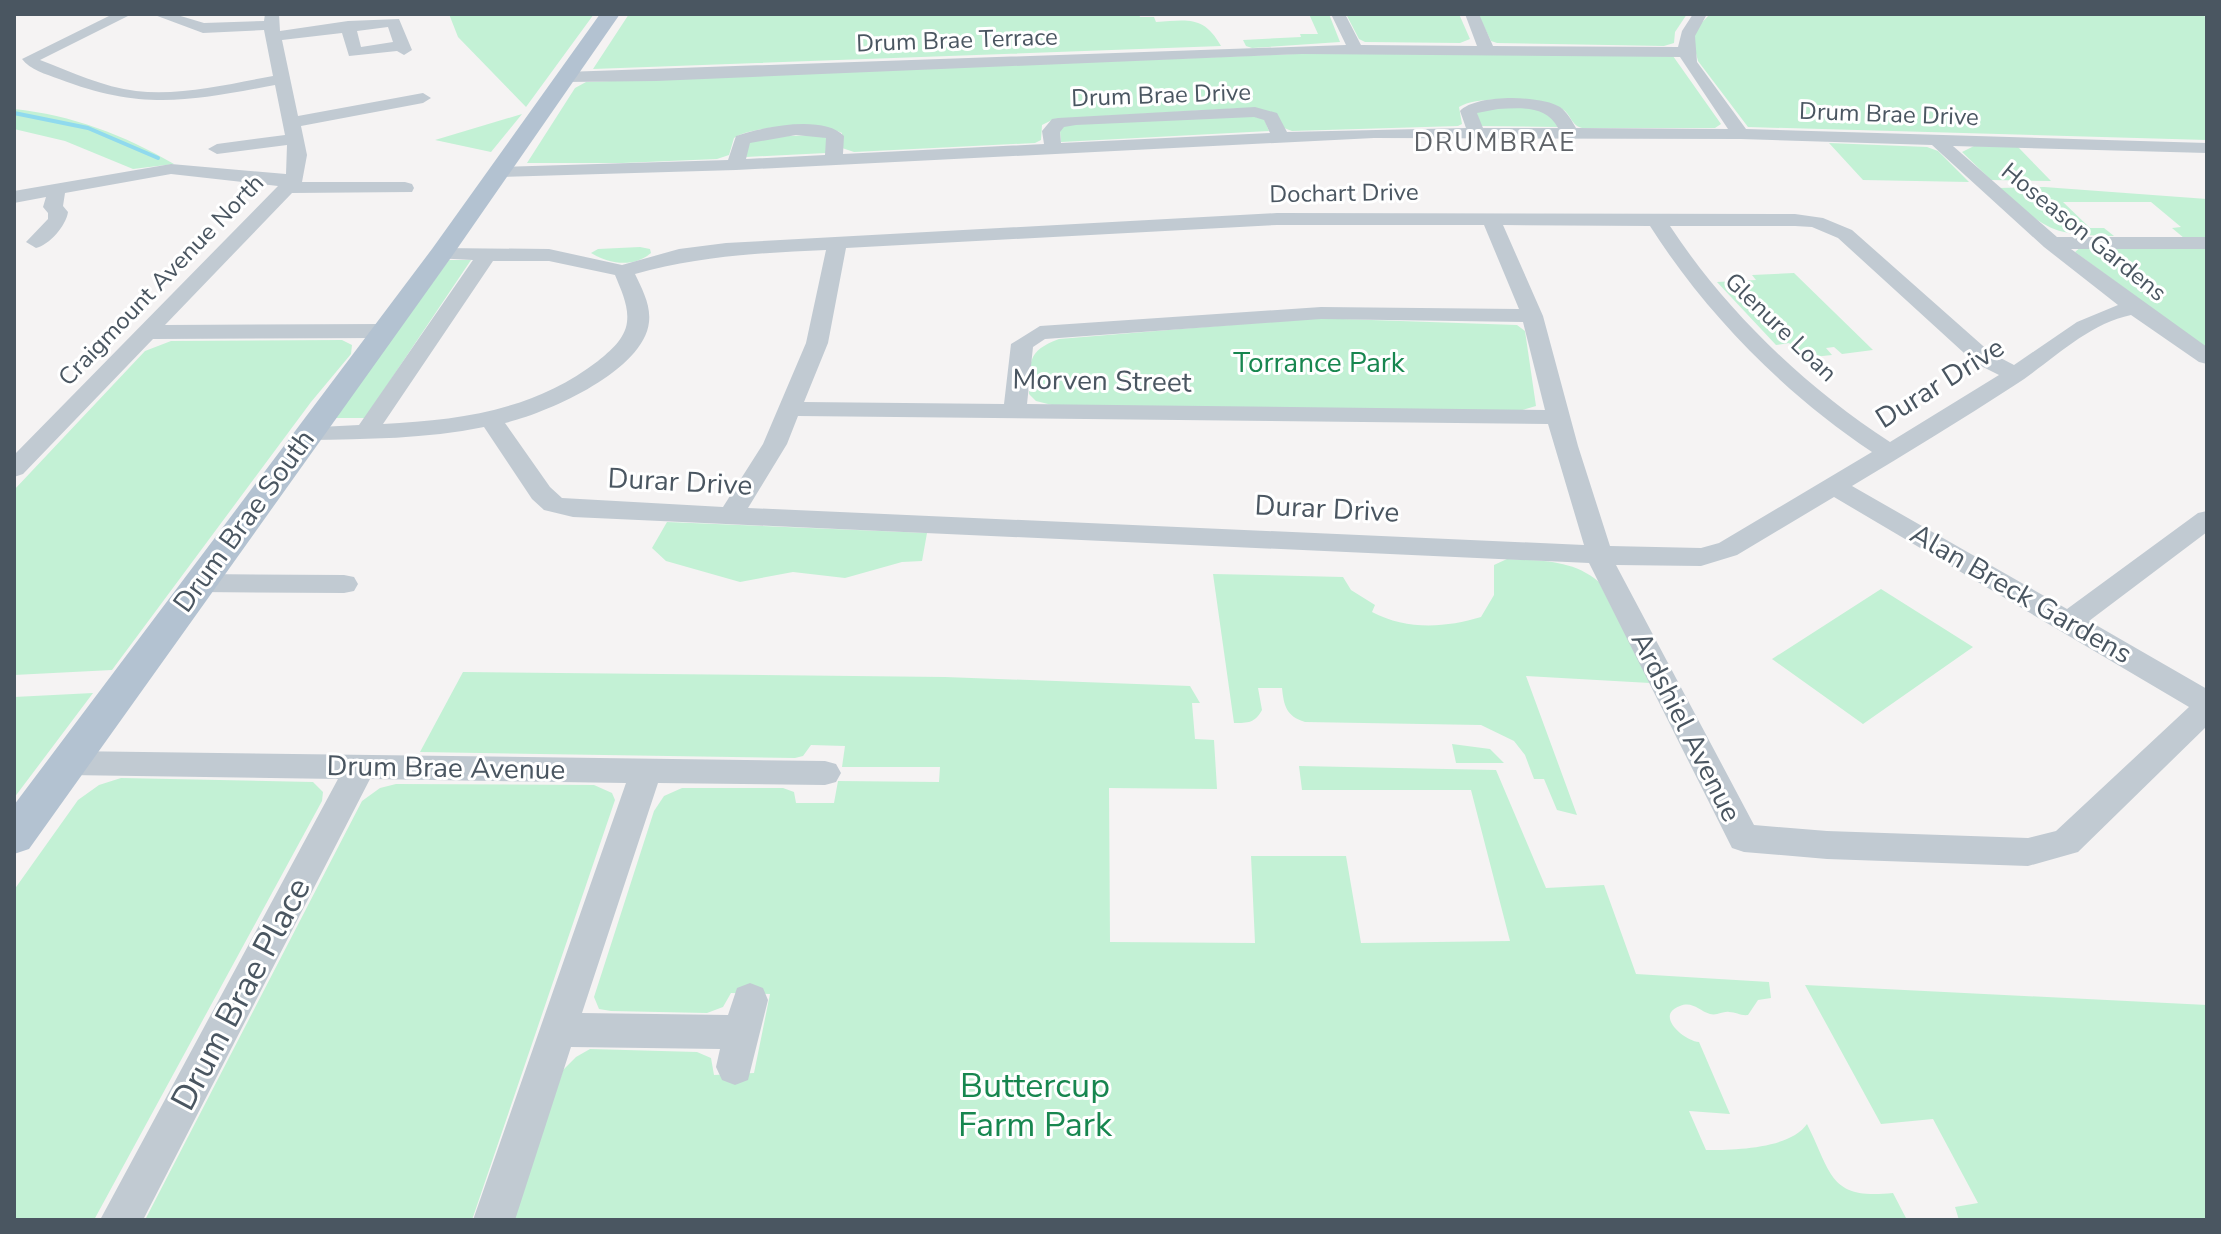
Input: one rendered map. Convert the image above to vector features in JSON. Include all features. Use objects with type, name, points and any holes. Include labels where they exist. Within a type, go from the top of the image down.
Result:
[{"type":"main road","points":[[499,172],[610,14]]},
{"type":"main road","name":"Drum Brae South","points":[[14,837],[499,172]]},
{"type":"street","points":[[125,14],[30,59],[33,63],[89,84],[117,93],[138,95],[196,94],[281,79]]},
{"type":"street","points":[[159,14],[203,28],[348,26],[394,22],[403,48],[355,53],[348,26]]},
{"type":"street","points":[[1338,14],[1355,48]]},
{"type":"street","points":[[1472,14],[1486,48]]},
{"type":"street","points":[[1700,14],[1685,35],[1689,62],[1741,134]]},
{"type":"street","name":"Craigmount Avenue North","points":[[14,469],[292,183],[298,155],[272,25]]},
{"type":"street","name":"Drum Brae Terrace","points":[[565,77],[1355,48],[1686,52]]},
{"type":"street","points":[[224,150],[423,98]]},
{"type":"street","points":[[1476,133],[1468,111],[1474,106],[1487,104],[1552,109],[1559,113],[1570,134]]},
{"type":"street","name":"Drum Brae Drive","points":[[1053,149],[1051,131],[1058,123],[1123,118],[1255,112],[1271,117],[1281,137]]},
{"type":"street","points":[[736,165],[742,140],[754,134],[772,133],[829,132],[835,136],[834,160]]},
{"type":"street","name":"Drum Brae Drive","points":[[499,172],[736,165],[1281,137],[1476,133],[1741,134],[2207,148]]},
{"type":"street","name":"Hoseason Gardens","points":[[1936,139],[1981,183],[2051,243],[2135,308],[2207,357]]},
{"type":"street","points":[[14,197],[171,169],[292,183],[405,188]]},
{"type":"street","points":[[36,242],[57,220],[58,212],[53,207],[57,189]]},
{"type":"street","name":"Dochart Drive","points":[[623,271],[679,255],[1277,219],[1795,220],[1831,227],[1845,234],[1983,358],[2015,375]]},
{"type":"street","name":"Ardshiel Avenue","points":[[1491,219],[1532,316],[1599,554],[1744,838],[1827,845],[2028,852],[2066,842],[2207,706]]},
{"type":"street","name":"Glenure Loan","points":[[1656,219],[1690,272],[1736,322],[1846,424],[1890,453]]},
{"type":"street","points":[[2051,243],[2207,243]]},
{"type":"street","points":[[730,517],[775,444],[817,343],[837,244]]},
{"type":"street","points":[[308,433],[366,432],[491,420],[533,407],[569,391],[601,371],[624,349],[638,325],[637,304],[623,271],[549,255],[441,254]]},
{"type":"street","points":[[366,432],[487,254]]},
{"type":"street","name":"Durar Drive","points":[[491,420],[541,493],[553,504],[573,509],[1701,557],[1728,549],[1835,487],[2072,336],[2114,312],[2135,308]]},
{"type":"street","points":[[1015,410],[1022,344],[1040,333],[1321,313],[1532,316]]},
{"type":"street","points":[[147,332],[383,331]]},
{"type":"street","name":"Morven Street","points":[[789,409],[1558,417]]},
{"type":"street","name":"Alan Breck Gardens","points":[[1835,487],[2207,706]]},
{"type":"street","points":[[2069,622],[2207,519]]},
{"type":"street","points":[[199,583],[322,590]]},
{"type":"street","name":"Drum Brae Avenue","points":[[68,763],[825,773]]},
{"type":"street","name":"Drum Brae Place","points":[[121,1220],[360,768]]},
{"type":"street","points":[[494,1220],[646,771]]},
{"type":"street","points":[[559,1030],[743,1033]]},
{"type":"green space","points":[[449,14],[594,14],[526,107],[458,37]]},
{"type":"green space","points":[[629,14],[1139,14],[1140,17],[1154,17],[1156,22],[1201,24],[1221,46],[593,69]]},
{"type":"green space","points":[[1309,14],[1329,14],[1340,42],[1252,48],[1246,46],[1243,40],[1318,34]]},
{"type":"green space","points":[[1346,14],[1459,14],[1470,39],[1460,43],[1365,42],[1359,39]]},
{"type":"green space","points":[[1478,14],[1687,14],[1675,32],[1674,43],[1664,46],[1497,43],[1491,41]]},
{"type":"green space","points":[[1710,14],[2203,14],[2207,20],[2207,140],[1748,127],[1698,61],[1691,34]]},
{"type":"green space","points":[[1347,52],[1673,56],[1721,124],[1715,128],[1582,128],[1560,108],[1494,99],[1459,107],[1462,124],[1458,126],[1292,131],[1284,128],[1273,114],[1243,108],[1054,119],[1042,125],[1041,140],[1035,143],[854,152],[842,148],[842,133],[819,127],[788,126],[756,130],[734,138],[729,155],[717,159],[527,163],[575,88],[586,82]]},
{"type":"green space","points":[[1485,108],[1537,108],[1551,113],[1559,127],[1481,126],[1476,111]]},
{"type":"green space","points":[[14,109],[77,121],[136,144],[174,164],[133,169],[65,141],[14,129]]},
{"type":"green space","points":[[522,114],[491,152],[435,140]]},
{"type":"green space","points":[[1247,115],[1264,119],[1269,131],[1061,142],[1060,131],[1064,125]]},
{"type":"green space","points":[[816,135],[827,138],[826,153],[746,157],[749,142],[761,137]]},
{"type":"green space","points":[[1829,143],[1927,147],[1938,151],[1969,182],[1863,180]]},
{"type":"green space","points":[[1974,146],[2018,147],[2051,181],[1991,180],[1962,152]]},
{"type":"green space","points":[[2044,187],[2207,199],[2207,237],[2184,238],[2172,228],[2181,227],[2151,202],[2063,202],[2090,228],[2104,228],[2114,236],[2061,231],[2039,221],[1998,188]]},
{"type":"green space","points":[[2082,246],[2207,248],[2207,349],[2075,252]]},
{"type":"green space","points":[[598,249],[650,249],[651,253],[637,261],[621,263],[591,253]]},
{"type":"green space","points":[[449,260],[471,260],[365,418],[333,418]]},
{"type":"green space","points":[[1794,273],[1873,350],[1842,354],[1834,347],[1826,348],[1832,355],[1804,358],[1789,343],[1776,345],[1717,282],[1756,280],[1752,275]]},
{"type":"green space","name":"Torrance Park","points":[[1313,318],[1517,325],[1525,331],[1536,406],[1519,411],[1056,406],[1036,401],[1029,394],[1032,359],[1041,348],[1059,339]]},
{"type":"green space","points":[[342,340],[352,345],[351,354],[311,402],[112,670],[14,675],[14,490],[145,351],[171,341]]},
{"type":"green space","points":[[667,522],[927,533],[922,561],[902,562],[845,578],[793,572],[740,582],[666,561],[652,548]]},
{"type":"green space","points":[[1507,559],[1567,565],[1599,582],[1650,683],[1526,676],[1577,815],[1557,810],[1544,779],[1534,779],[1525,755],[1514,741],[1481,725],[1305,722],[1287,710],[1282,688],[1258,688],[1262,710],[1257,718],[1234,723],[1213,574],[1343,577],[1351,590],[1375,605],[1372,612],[1398,622],[1440,625],[1481,617],[1494,595],[1494,565]]},
{"type":"green space","points":[[1881,589],[1973,647],[1863,724],[1772,659]]},
{"type":"green space","name":"Buttercup Farm Park","points":[[463,672],[945,677],[1190,686],[1200,703],[1192,703],[1195,739],[1214,740],[1217,789],[1109,788],[1110,942],[1255,943],[1251,856],[1346,856],[1361,943],[1510,941],[1471,790],[1302,790],[1299,766],[1496,770],[1546,888],[1604,885],[1636,974],[1769,982],[1771,998],[1758,1000],[1748,1015],[1706,1013],[1689,1005],[1680,1006],[1670,1015],[1680,1033],[1699,1042],[1730,1114],[1689,1111],[1706,1150],[1775,1143],[1788,1139],[1807,1124],[1835,1180],[1856,1192],[1893,1193],[1907,1220],[513,1220],[563,1070],[576,1057],[590,1049],[697,1052],[711,1058],[714,1075],[754,1073],[770,994],[731,993],[723,1007],[707,1013],[611,1011],[599,1009],[594,997],[654,811],[664,796],[682,788],[783,788],[794,792],[796,803],[834,803],[838,781],[939,782],[940,767],[842,767],[845,746],[811,745],[803,756],[795,758],[420,752]]},
{"type":"green space","points":[[93,693],[14,798],[14,697]]},
{"type":"green space","points":[[1452,744],[1490,749],[1504,763],[1456,763]]},
{"type":"green space","points":[[121,778],[313,782],[323,792],[322,801],[94,1220],[14,1220],[14,890],[78,800],[99,785]]},
{"type":"green space","points":[[396,784],[594,785],[612,793],[615,800],[472,1220],[145,1220],[362,801],[380,788]]},
{"type":"green space","points":[[1805,985],[2207,1005],[2207,1220],[1959,1220],[1955,1207],[1978,1203],[1933,1119],[1881,1124]]},
{"type":"waterway","points":[[14,113],[88,128],[158,158]]},
{"type":"district","name":"DRUMBRAE","points":[[1495,142]]}]
